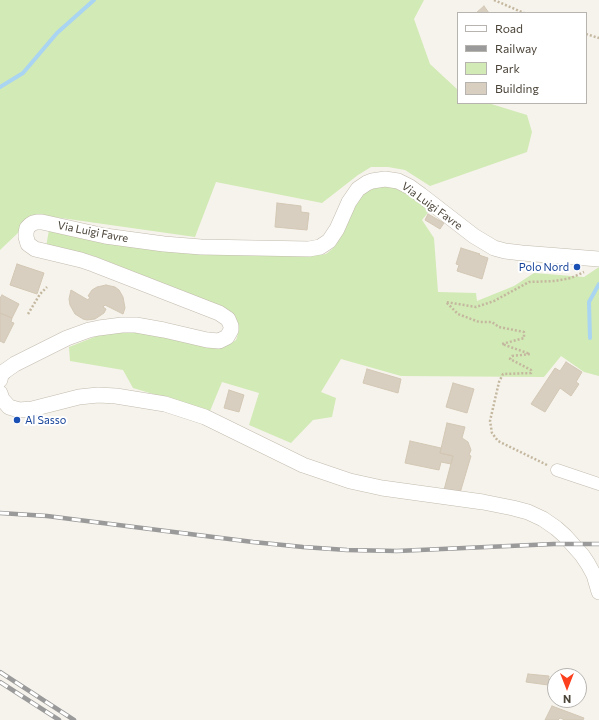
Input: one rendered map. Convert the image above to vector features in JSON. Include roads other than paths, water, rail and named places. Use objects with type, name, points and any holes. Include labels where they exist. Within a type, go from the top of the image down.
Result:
[{"type":"street","name":"Via Luigi Favre","points":[[0,380],[5,371],[14,364],[67,338],[89,330],[122,325],[143,326],[207,340],[219,341],[227,337],[231,330],[228,319],[219,313],[93,264],[35,249],[28,244],[26,233],[27,228],[30,225],[37,222],[118,238],[170,245],[309,249],[320,247],[329,241],[358,189],[372,181],[385,179],[410,187],[474,236],[494,248],[522,254],[599,259]]},
{"type":"street","points":[[0,392],[2,399],[9,407],[19,410],[32,409],[79,397],[98,395],[116,396],[165,404],[205,418],[302,465],[350,481],[382,488],[483,502],[528,512],[543,519],[565,536],[582,555],[594,575],[598,587]]},
{"type":"street","points":[[557,470],[599,484]]},
{"type":"waterway","points":[[0,87],[23,73],[57,33],[94,0]]},
{"type":"waterway","points":[[590,338],[589,302],[599,284]]},
{"type":"railway","points":[[0,513],[47,516],[253,542],[347,550],[397,551],[554,544],[599,544]]},
{"type":"railway","points":[[0,672],[74,720]]},
{"type":"railway","points":[[0,682],[59,720]]},
{"type":"place","name":"Polo Nord","points":[[577,267]]},
{"type":"place","name":"Al Sasso","points":[[17,420]]}]
